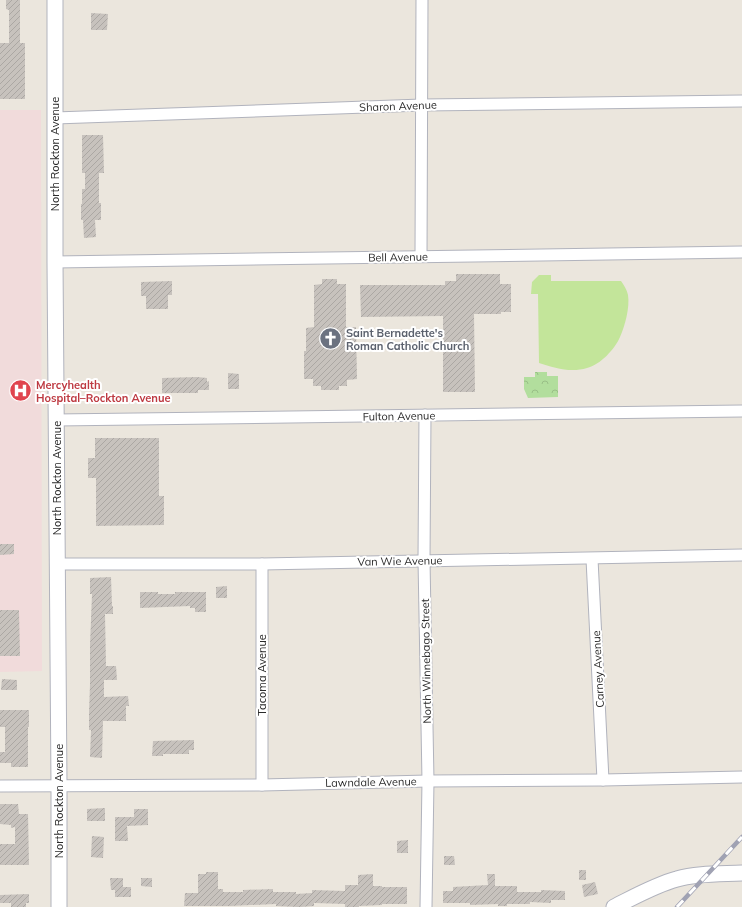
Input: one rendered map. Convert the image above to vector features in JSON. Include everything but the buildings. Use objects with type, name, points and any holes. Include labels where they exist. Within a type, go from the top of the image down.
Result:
[{"type":"main road","name":"North Rockton Avenue","points":[[55,0],[59,907]]},
{"type":"main road","points":[[614,907],[655,887],[678,878],[691,875],[742,873]]},
{"type":"street","points":[[421,256],[422,0]]},
{"type":"street","name":"Sharon Avenue","points":[[55,118],[422,105],[742,101]]},
{"type":"street","name":"Bell Avenue","points":[[55,262],[742,252]]},
{"type":"street","name":"Fulton Avenue","points":[[56,420],[742,411]]},
{"type":"street","name":"North Winnebago Street","points":[[425,415],[424,560],[428,781],[426,907]]},
{"type":"street","name":"Van Wie Avenue","points":[[57,564],[262,564],[742,555]]},
{"type":"street","name":"Carney Avenue","points":[[592,559],[603,780]]},
{"type":"street","name":"Tacoma Avenue","points":[[262,564],[262,785]]},
{"type":"street","name":"Lawndale Avenue","points":[[0,786],[262,785],[428,781],[603,780],[742,777]]},
{"type":"shaded area","name":"Mercyhealth Hospital–Rockton Avenue","points":[[0,110],[41,110],[42,671],[0,672]]},
{"type":"green space","points":[[539,275],[551,275],[551,281],[621,281],[623,284],[628,293],[628,311],[624,327],[618,342],[597,364],[587,368],[569,370],[539,363],[538,294],[531,294],[532,282]]},
{"type":"green space","points":[[535,372],[547,372],[547,376],[558,376],[558,397],[528,398],[524,389],[524,377],[535,377]]},
{"type":"railway","points":[[677,907],[742,837]]},
{"type":"place","name":"Saint Bernadette's Roman Catholic Church","points":[[331,339]]},
{"type":"place","name":"Mercyhealth Hospital–Rockton Avenue","points":[[21,391]]}]
